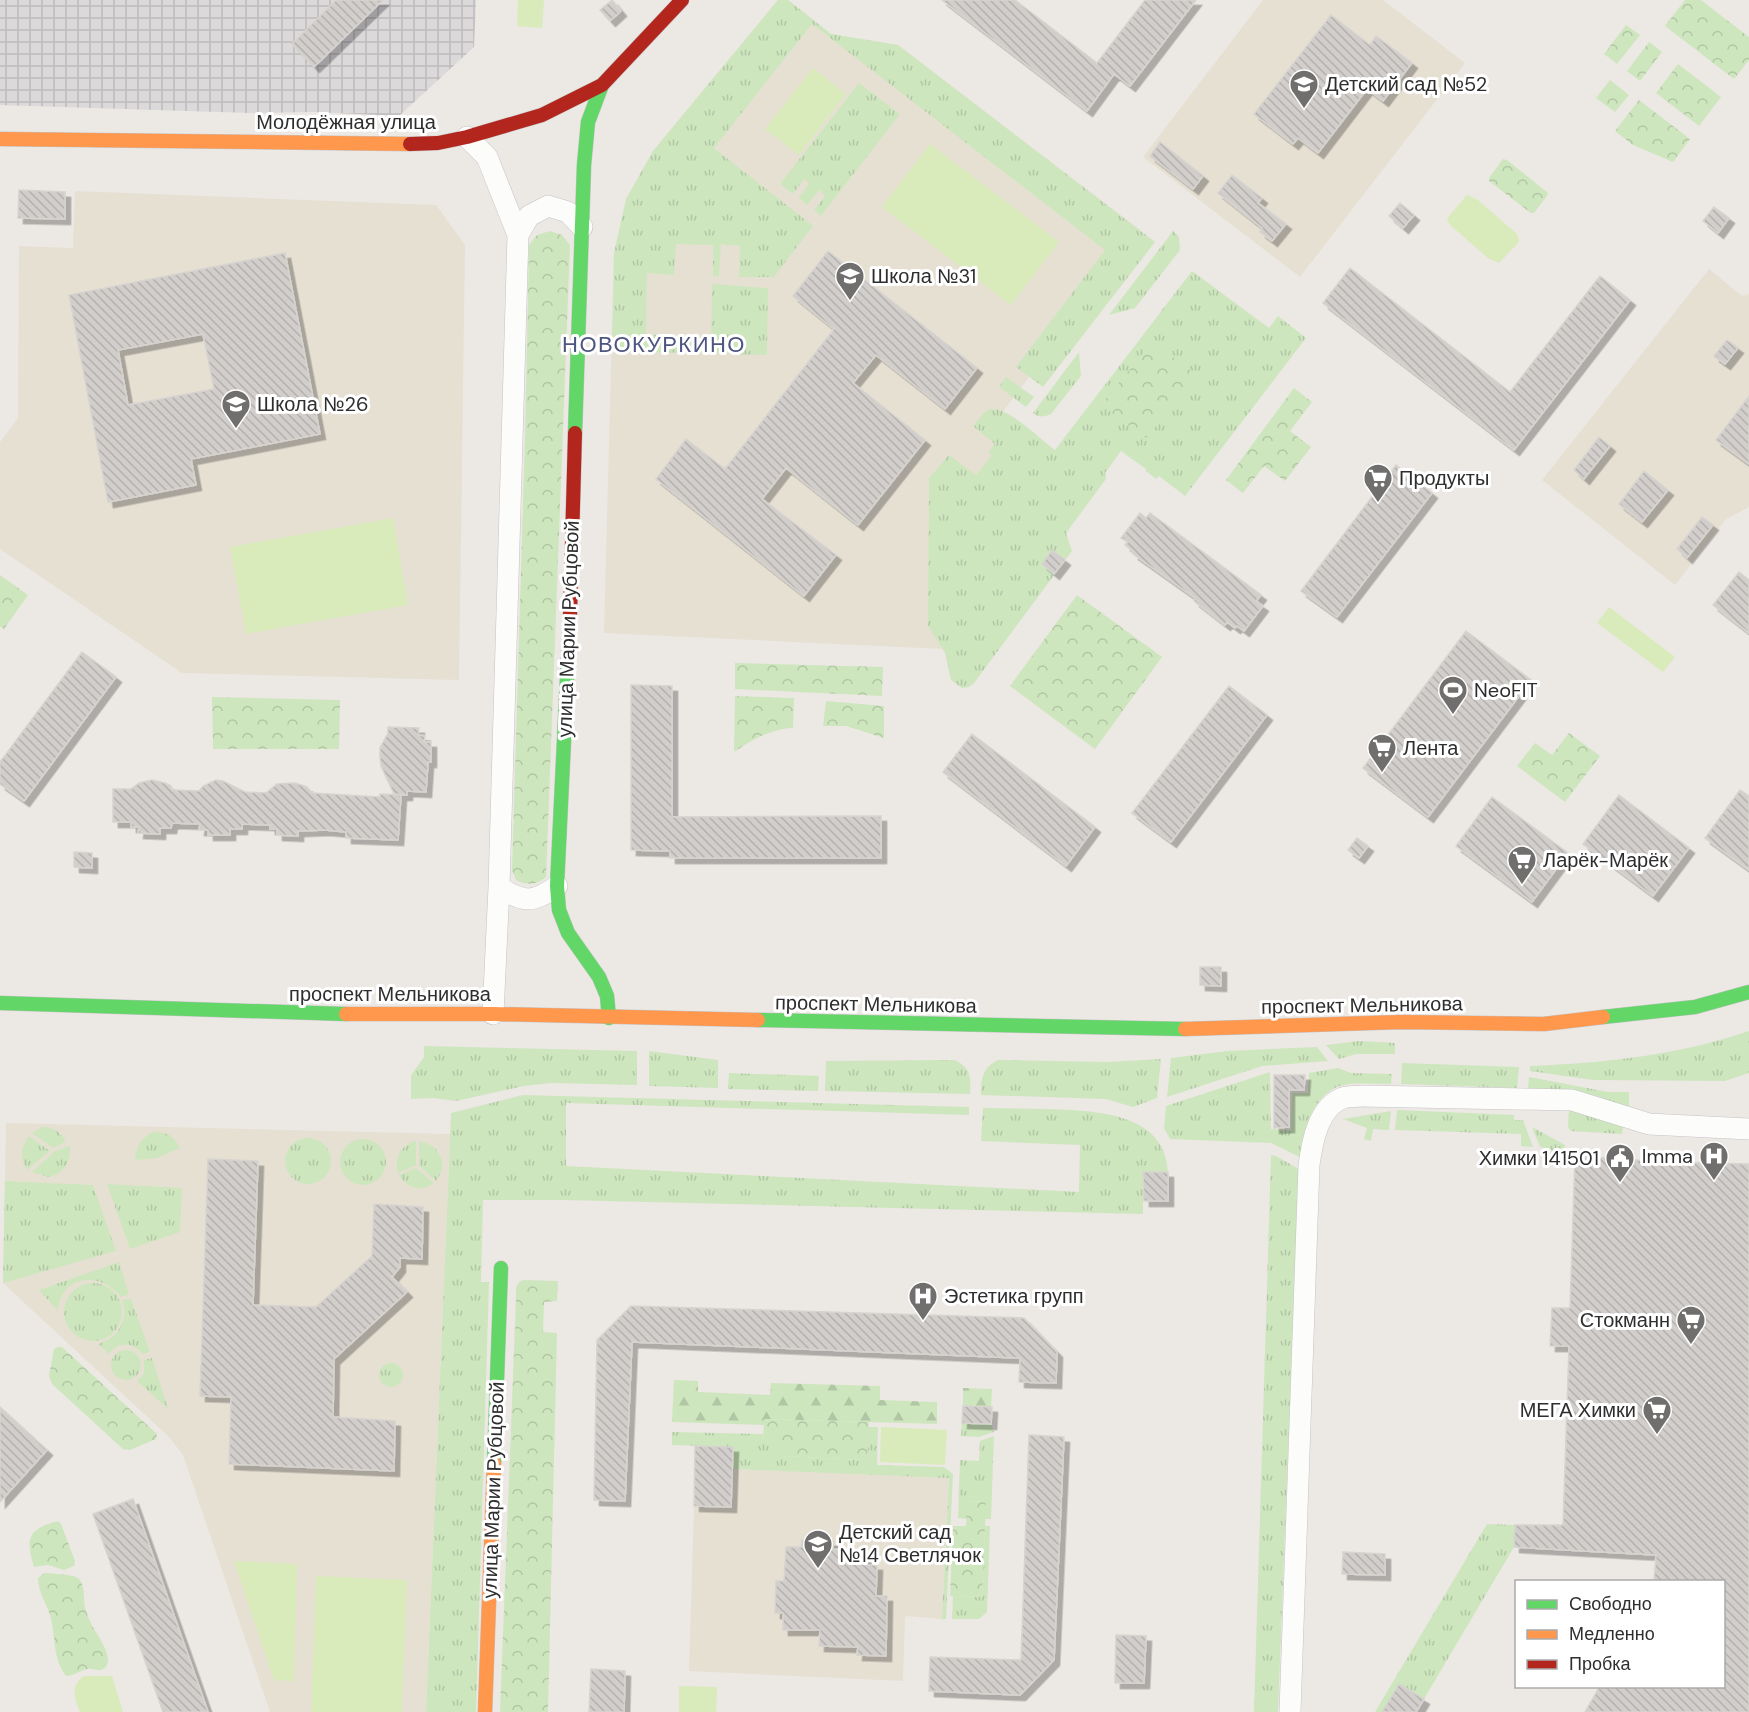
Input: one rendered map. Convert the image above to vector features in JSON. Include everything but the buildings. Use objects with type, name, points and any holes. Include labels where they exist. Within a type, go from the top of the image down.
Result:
[{"type":"street","name":"Молодёжная улица","points":[[0,139],[394,145],[438,143],[542,115],[603,85],[682,0]]},
{"type":"street","name":"улица Марии Рубцовой","points":[[603,85],[588,122],[584,165],[568,654],[557,886],[559,910],[568,933],[599,977],[607,996],[609,1018]]},
{"type":"street","points":[[467,137],[487,157],[518,235],[499,887],[493,1014]]},
{"type":"street","points":[[518,235],[529,216],[549,206],[568,212],[582,227]]},
{"type":"street","points":[[499,887],[512,896],[528,900],[544,896],[557,886]]},
{"type":"street","name":"проспект Мельникова","points":[[0,1004],[305,1014],[493,1014],[1169,1029],[1401,1022],[1545,1024],[1695,1007],[1749,992]]},
{"type":"street","points":[[1290,1712],[1309,1165],[1316,1134],[1326,1112],[1342,1099],[1362,1096],[1572,1100],[1648,1124],[1749,1129]]},
{"type":"street","name":"улица Марии Рубцовой","points":[[485,1712],[501,1268]]},
{"type":"shaded area","points":[[0,0],[476,0],[474,47],[399,116],[0,105]]},
{"type":"shaded area","name":"Школа №31","points":[[778,0],[788,0],[831,34],[898,45],[1140,230],[995,422],[1004,429],[985,651],[604,633],[614,253],[653,151]]},
{"type":"shaded area","name":"Детский сад №52","points":[[1263,0],[1383,0],[1465,63],[1300,277],[1143,157]]},
{"type":"shaded area","name":"Школа №26","points":[[75,191],[436,205],[465,245],[459,680],[182,673],[0,549],[0,442],[18,418],[19,246],[73,248]]},
{"type":"shaded area","points":[[1709,269],[1742,296],[1749,294],[1749,507],[1725,520],[1675,585],[1542,480]]},
{"type":"shaded area","points":[[6,1123],[450,1134],[426,1712],[270,1712],[183,1455],[169,1437],[3,1283]]},
{"type":"shaded area","name":"Детский сад №14 Светлячок","points":[[732,1469],[949,1477],[942,1619],[905,1616],[903,1681],[689,1671],[694,1506],[731,1507]]},
{"type":"green space","points":[[518,0],[544,0],[542,28],[517,26]]},
{"type":"green space","points":[[778,0],[788,0],[831,34],[898,45],[1155,242],[1043,387],[1016,367],[1105,250],[812,24],[714,148],[813,226],[774,277],[739,277],[740,246],[721,244],[719,277],[713,276],[713,245],[676,244],[674,275],[647,273],[646,334],[711,337],[712,284],[768,288],[767,355],[612,351],[614,253],[626,199],[653,151]]},
{"type":"green space","points":[[1685,0],[1701,0],[1749,37],[1749,60],[1734,79],[1665,26]]},
{"type":"green space","points":[[1626,25],[1640,35],[1617,64],[1604,54]]},
{"type":"green space","points":[[1649,42],[1662,52],[1640,81],[1627,71]]},
{"type":"green space","points":[[1678,64],[1721,97],[1699,126],[1656,93]]},
{"type":"green space","points":[[813,68],[846,94],[799,155],[765,129]]},
{"type":"green space","points":[[1610,80],[1629,95],[1615,112],[1596,98]]},
{"type":"green space","points":[[859,83],[900,114],[821,216],[814,210],[825,196],[819,190],[807,205],[799,198],[809,183],[804,179],[793,194],[780,184]]},
{"type":"green space","points":[[1639,100],[1690,139],[1673,162],[1633,145],[1615,131]]},
{"type":"green space","points":[[930,144],[1059,242],[1011,305],[882,207]]},
{"type":"green space","points":[[1503,159],[1548,193],[1534,213],[1489,181]]},
{"type":"green space","points":[[1467,195],[1478,200],[1517,234],[1518,243],[1499,263],[1488,258],[1450,225],[1447,219]]},
{"type":"green space","points":[[550,231],[562,235],[570,245],[546,877],[539,882],[528,884],[516,880],[512,870],[529,245],[537,235]]},
{"type":"green space","points":[[1173,231],[1179,237],[1180,250],[1135,308],[1109,315]]},
{"type":"green space","points":[[1192,271],[1269,328],[1278,316],[1306,338],[1185,496],[1159,476],[1156,479],[1121,451],[1105,473],[1106,479],[1066,533],[1072,551],[974,683],[962,688],[951,680],[945,653],[928,626],[929,478],[949,455],[976,475],[992,455],[988,452],[995,444],[973,426],[986,411],[993,409],[1011,416],[1055,450]]},
{"type":"green space","points":[[1152,342],[1198,376],[1146,438],[1101,405]]},
{"type":"green space","points":[[1079,352],[1081,376],[1051,414],[1037,416],[1033,413]]},
{"type":"green space","points":[[1006,377],[1034,397],[1026,407],[999,387]]},
{"type":"green space","points":[[1294,388],[1312,402],[1290,431],[1311,447],[1285,481],[1264,466],[1243,493],[1226,480]]},
{"type":"green space","points":[[393,518],[408,605],[246,634],[230,547]]},
{"type":"green space","points":[[0,575],[28,595],[4,629],[0,626]]},
{"type":"green space","points":[[1077,595],[1162,657],[1095,749],[1010,686]]},
{"type":"green space","points":[[1609,607],[1675,657],[1663,672],[1597,623]]},
{"type":"green space","points":[[735,663],[883,667],[882,696],[735,689]]},
{"type":"green space","points":[[735,696],[794,698],[793,728],[769,733],[734,752]]},
{"type":"green space","points":[[212,697],[340,700],[339,749],[213,749]]},
{"type":"green space","points":[[826,701],[884,706],[884,738],[846,726],[823,726]]},
{"type":"green space","points":[[1569,733],[1600,756],[1565,802],[1517,766],[1535,743],[1552,755]]},
{"type":"green space","points":[[1749,1031],[1749,1073],[1725,1081],[1593,1080],[1530,1071],[1530,1066],[1586,1063],[1668,1052]]},
{"type":"green space","points":[[1358,1041],[1395,1043],[1395,1054],[1356,1054],[1339,1059],[1326,1045]]},
{"type":"green space","points":[[424,1046],[637,1051],[637,1085],[552,1083],[524,1086],[456,1101],[433,1098],[411,1099],[411,1075],[424,1057]]},
{"type":"green space","points":[[1317,1047],[1328,1061],[1262,1066],[1167,1097],[1171,1058],[1227,1051]]},
{"type":"green space","points":[[649,1051],[718,1060],[718,1088],[649,1086]]},
{"type":"green space","points":[[1161,1059],[1157,1098],[1133,1107],[1106,1099],[981,1095],[984,1074],[998,1060],[1107,1062]]},
{"type":"green space","points":[[955,1060],[964,1066],[969,1074],[970,1094],[825,1091],[826,1061]]},
{"type":"green space","points":[[1402,1063],[1519,1067],[1517,1088],[1401,1084]]},
{"type":"green space","points":[[1338,1068],[1351,1073],[1392,1074],[1391,1084],[1349,1084],[1327,1093],[1319,1101],[1308,1122],[1300,1157],[1271,1143],[1170,1139],[1164,1128],[1166,1106],[1270,1072],[1271,1129],[1291,1130],[1292,1093],[1308,1093],[1309,1073]]},
{"type":"green space","points":[[729,1073],[819,1076],[818,1091],[728,1089]]},
{"type":"green space","points":[[1529,1077],[1608,1092],[1629,1092],[1629,1108],[1528,1090]]},
{"type":"green space","points":[[523,1095],[969,1107],[969,1115],[566,1103],[566,1166],[1079,1192],[1080,1145],[981,1141],[983,1108],[991,1108],[1085,1111],[1124,1118],[1141,1126],[1154,1137],[1164,1152],[1168,1172],[1143,1172],[1143,1214],[483,1200],[481,1282],[489,1282],[476,1712],[426,1712],[451,1113]]},
{"type":"green space","points":[[1569,1109],[1623,1127],[1622,1134],[1571,1131],[1568,1127]]},
{"type":"green space","points":[[1397,1110],[1514,1115],[1514,1120],[1523,1120],[1533,1147],[1521,1146],[1521,1134],[1395,1130]]},
{"type":"green space","points":[[1391,1111],[1389,1130],[1373,1129],[1371,1141],[1364,1139],[1367,1128],[1343,1119]]},
{"type":"green space","points":[[42,1127],[56,1130],[66,1142],[53,1148],[32,1133]]},
{"type":"green space","points":[[1532,1127],[1565,1145],[1565,1155],[1557,1158],[1550,1149],[1540,1147]]},
{"type":"green space","points":[[153,1132],[169,1135],[180,1148],[157,1158],[135,1160],[140,1143]]},
{"type":"green space","points":[[29,1136],[50,1151],[27,1170],[22,1153]]},
{"type":"green space","points":[[308,1138],[317,1139],[325,1144],[330,1152],[330,1170],[325,1178],[317,1183],[308,1184],[299,1183],[291,1178],[286,1170],[285,1161],[286,1152],[291,1144],[299,1139]]},
{"type":"green space","points":[[363,1139],[372,1140],[380,1145],[385,1153],[385,1171],[380,1179],[372,1184],[363,1185],[354,1184],[346,1179],[341,1171],[340,1162],[341,1153],[346,1145],[354,1140]]},
{"type":"green space","points":[[416,1141],[416,1165],[398,1173],[399,1154],[405,1146]]},
{"type":"green space","points":[[419,1141],[432,1146],[440,1156],[442,1168],[436,1181],[419,1166]]},
{"type":"green space","points":[[70,1146],[68,1162],[59,1173],[49,1177],[32,1172],[55,1151]]},
{"type":"green space","points":[[1271,1155],[1299,1169],[1278,1712],[1254,1712]]},
{"type":"green space","points":[[416,1168],[434,1183],[424,1188],[415,1188],[399,1175]]},
{"type":"green space","points":[[5,1181],[93,1185],[116,1251],[3,1283]]},
{"type":"green space","points":[[107,1184],[182,1188],[180,1232],[130,1249]]},
{"type":"green space","points":[[119,1262],[129,1294],[121,1297],[103,1283],[83,1280],[74,1283],[66,1290],[58,1311],[39,1290]]},
{"type":"green space","points":[[524,1280],[558,1281],[557,1301],[544,1302],[543,1332],[557,1333],[548,1712],[500,1712],[516,1292],[518,1284]]},
{"type":"green space","points":[[93,1283],[104,1285],[117,1296],[122,1312],[120,1323],[109,1336],[93,1341],[82,1339],[69,1328],[64,1312],[66,1301],[77,1288]]},
{"type":"green space","points":[[131,1299],[150,1352],[142,1354],[130,1345],[121,1345],[109,1354],[98,1344],[111,1338],[120,1328],[124,1315],[122,1300]]},
{"type":"green space","points":[[62,1347],[157,1434],[156,1439],[130,1450],[123,1449],[52,1384],[49,1376],[54,1349]]},
{"type":"green space","points":[[126,1350],[137,1354],[141,1365],[137,1376],[126,1380],[115,1376],[111,1365],[115,1354]]},
{"type":"green space","points":[[152,1358],[168,1409],[137,1381],[144,1373],[144,1360]]},
{"type":"green space","points":[[391,1363],[396,1364],[402,1370],[402,1380],[396,1386],[391,1387],[386,1386],[380,1380],[379,1375],[380,1370],[386,1364]]},
{"type":"green space","points":[[674,1380],[698,1381],[698,1392],[770,1395],[771,1383],[880,1386],[880,1400],[937,1402],[937,1424],[764,1419],[764,1425],[672,1422]]},
{"type":"green space","points":[[963,1388],[992,1389],[991,1407],[963,1406]]},
{"type":"green space","points":[[764,1419],[869,1422],[867,1460],[780,1456],[781,1445],[763,1444]]},
{"type":"green space","points":[[962,1423],[991,1424],[994,1432],[979,1437],[961,1436]]},
{"type":"green space","points":[[868,1427],[878,1427],[877,1465],[944,1467],[953,1474],[946,1619],[942,1619],[949,1478],[732,1469],[733,1447],[672,1445],[672,1432],[763,1434],[763,1444],[781,1444],[781,1456],[867,1460]]},
{"type":"green space","points":[[881,1427],[947,1430],[945,1465],[880,1462]]},
{"type":"green space","points":[[994,1436],[991,1519],[985,1519],[985,1502],[968,1501],[967,1519],[958,1518],[960,1460],[979,1461],[980,1441]]},
{"type":"green space","points":[[967,1501],[986,1502],[982,1597],[950,1596],[953,1526],[966,1526]]},
{"type":"green space","points":[[58,1521],[75,1561],[74,1566],[64,1570],[48,1565],[34,1567],[30,1550],[31,1537],[40,1528]]},
{"type":"green space","points":[[1487,1524],[1515,1525],[1514,1547],[1424,1699],[1399,1685],[1382,1712],[1375,1712]]},
{"type":"green space","points":[[985,1526],[990,1526],[987,1612],[979,1619],[952,1619],[953,1596],[982,1597]]},
{"type":"green space","points":[[234,1561],[297,1564],[294,1681],[274,1680]]},
{"type":"green space","points":[[44,1573],[74,1576],[79,1579],[84,1590],[88,1615],[108,1656],[106,1667],[101,1670],[88,1669],[66,1676],[58,1662],[50,1615],[38,1583],[38,1578]]},
{"type":"green space","points":[[316,1576],[407,1580],[402,1712],[311,1712]]},
{"type":"green space","points":[[84,1676],[112,1676],[123,1712],[80,1712],[74,1692]]},
{"type":"green space","points":[[679,1686],[717,1687],[716,1712],[679,1712]]},
{"type":"traffic: fast","points":[[575,433],[584,165],[588,122],[602,85]]},
{"type":"traffic: fast","points":[[570,616],[557,886],[559,910],[568,933],[599,977],[607,996],[609,1018]]},
{"type":"traffic: fast","points":[[1603,1017],[1695,1007],[1749,992]]},
{"type":"traffic: fast","points":[[0,1003],[346,1014]]},
{"type":"traffic: fast","points":[[758,1020],[1185,1029]]},
{"type":"traffic: fast","points":[[494,1463],[501,1268]]},
{"type":"traffic: slow","points":[[0,139],[410,144]]},
{"type":"traffic: slow","points":[[346,1014],[493,1014],[758,1020]]},
{"type":"traffic: slow","points":[[1185,1029],[1401,1022],[1544,1024],[1603,1017]]},
{"type":"traffic: slow","points":[[485,1712],[494,1463]]},
{"type":"traffic: jam","points":[[410,144],[438,143],[467,137],[542,115],[602,85],[682,0]]},
{"type":"traffic: jam","points":[[570,616],[575,433]]},
{"type":"place","name":"Детский сад №52","points":[[1304,110]]},
{"type":"place","name":"Школа №31","points":[[850,302]]},
{"type":"place","name":"Школа №26","points":[[236,430]]},
{"type":"place","name":"Продукты","points":[[1378,504]]},
{"type":"place","name":"NeoFIT","points":[[1453,716]]},
{"type":"place","name":"Лента","points":[[1382,774]]},
{"type":"place","name":"Ларёк-Марёк","points":[[1522,886]]},
{"type":"place","name":"Imma","points":[[1714,1182]]},
{"type":"place","name":"Химки 141501","points":[[1620,1184]]},
{"type":"place","name":"Эстетика групп","points":[[923,1322]]},
{"type":"place","name":"Стокманн","points":[[1691,1346]]},
{"type":"place","name":"МЕГА Химки","points":[[1657,1436]]},
{"type":"place","name":"Детский сад №14 Светлячок","points":[[818,1570]]},
{"type":"district","name":"НОВОКУРКИНО","points":[[654,344]]}]
